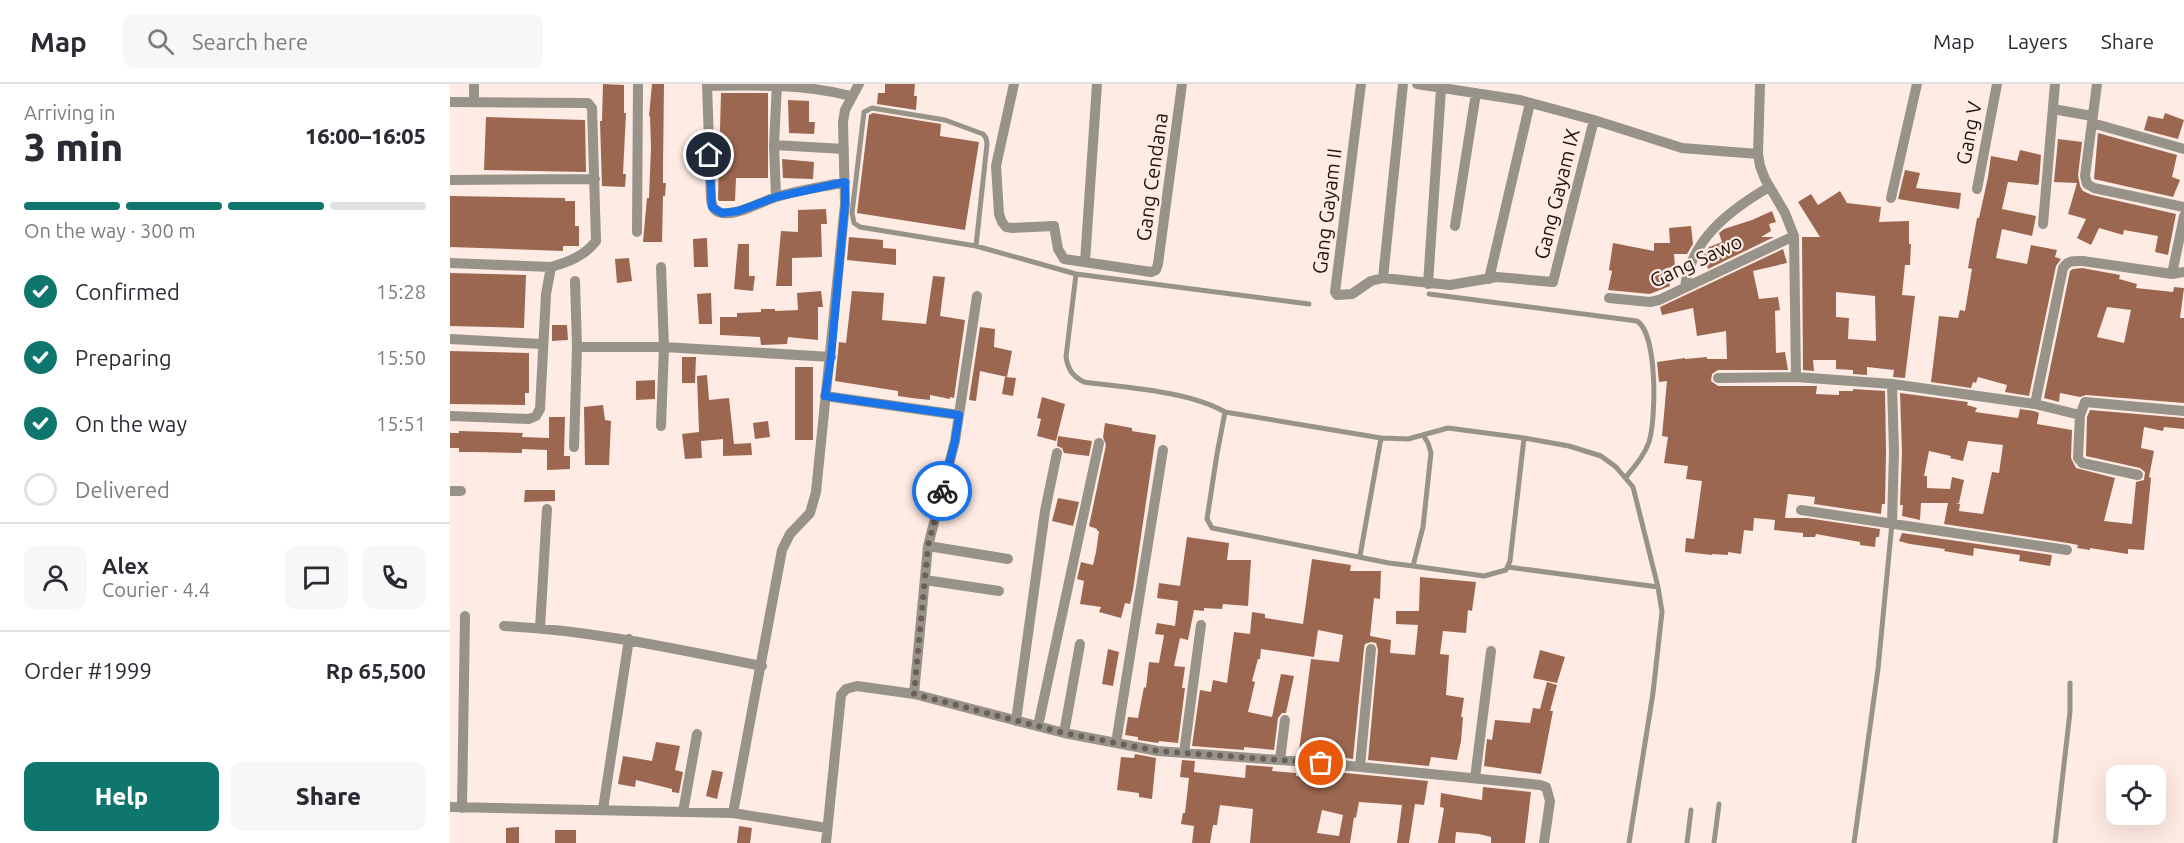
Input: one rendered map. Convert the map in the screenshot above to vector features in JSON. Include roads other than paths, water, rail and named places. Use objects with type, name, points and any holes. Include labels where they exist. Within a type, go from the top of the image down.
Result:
[{"type":"street","points":[[474,84],[474,102]]},
{"type":"street","points":[[637,232],[638,84]]},
{"type":"street","points":[[776,197],[774,145],[777,84]]},
{"type":"street","points":[[845,182],[776,197],[738,211],[722,213],[717,211],[712,207],[711,200],[707,85],[777,84],[851,96]]},
{"type":"street","points":[[733,813],[782,550],[790,534],[810,513],[816,492],[845,204],[844,110],[859,84]]},
{"type":"street","points":[[1014,84],[996,166],[996,189],[1002,222],[1013,228],[1054,226],[1058,249],[1062,257],[1085,262],[1098,84]]},
{"type":"street","name":"Gang Cendana","points":[[1085,262],[1150,272],[1156,270],[1182,84]]},
{"type":"street","name":"Gang Gayam II","points":[[1361,84],[1335,294],[1352,294],[1371,280],[1383,278]]},
{"type":"street","points":[[1403,84],[1383,278],[1428,289],[1489,279],[1530,103]]},
{"type":"street","points":[[1417,84],[1530,103],[1594,120],[1682,148],[1758,154]]},
{"type":"street","points":[[1760,84],[1758,154],[1760,166],[1769,187],[1785,213],[1794,236],[1797,377]]},
{"type":"street","points":[[1891,198],[1917,84]]},
{"type":"street","name":"Gang V","points":[[1977,189],[1997,84]]},
{"type":"street","points":[[2043,224],[2055,84]]},
{"type":"street","points":[[2097,84],[2085,176],[2090,187],[2184,207]]},
{"type":"street","points":[[1428,289],[1441,89]]},
{"type":"street","points":[[1455,226],[1476,93]]},
{"type":"street","points":[[450,102],[588,103],[592,108],[596,241],[591,248],[580,255],[551,267],[450,263]]},
{"type":"street","points":[[2053,109],[2184,148]]},
{"type":"street","name":"Gang Gayam IX","points":[[1489,279],[1501,277],[1553,282],[1594,120]]},
{"type":"street","points":[[774,145],[843,149]]},
{"type":"street","points":[[450,180],[595,179]]},
{"type":"street","points":[[1685,287],[1690,261],[1709,235],[1741,204],[1769,187]]},
{"type":"street","points":[[2172,274],[2184,216]]},
{"type":"street","name":"Gang Sawo","points":[[1609,298],[1650,302],[1794,236]]},
{"type":"street","points":[[2035,404],[2063,268],[2066,264],[2071,260],[2172,274],[2184,272]]},
{"type":"street","points":[[450,416],[529,419],[536,416],[540,409],[542,344],[546,294],[551,267]]},
{"type":"street","points":[[661,267],[664,347],[661,426]]},
{"type":"street","points":[[574,447],[577,347],[575,281]]},
{"type":"street","points":[[914,694],[928,546],[955,441],[977,296]]},
{"type":"street","points":[[450,339],[542,344]]},
{"type":"street","points":[[577,347],[664,347],[831,357]]},
{"type":"street","points":[[1718,378],[1797,377],[1892,384],[2035,404],[2080,415]]},
{"type":"street","points":[[1892,384],[1894,452],[1892,523]]},
{"type":"street","points":[[825,396],[959,415]]},
{"type":"street","points":[[2138,475],[2079,461],[2080,415],[2085,402],[2184,411]]},
{"type":"street","points":[[1038,726],[1099,443]]},
{"type":"street","points":[[1116,743],[1163,450]]},
{"type":"street","points":[[1016,721],[1045,511],[1057,453]]},
{"type":"street","points":[[540,628],[547,509]]},
{"type":"street","points":[[1801,510],[2067,550]]},
{"type":"street","points":[[928,546],[1008,559]]},
{"type":"street","points":[[926,580],[999,591]]},
{"type":"street","points":[[462,807],[465,616]]},
{"type":"street","points":[[1184,753],[1200,625]]},
{"type":"street","points":[[504,626],[629,639],[762,666]]},
{"type":"street","points":[[603,809],[629,639]]},
{"type":"street","points":[[1064,733],[1080,644]]},
{"type":"street","points":[[1360,766],[1371,649]]},
{"type":"street","points":[[1475,778],[1491,651]]},
{"type":"street","points":[[826,843],[841,695],[846,689],[857,686],[914,694],[1064,733],[1158,751],[1360,766],[1540,785],[1546,787],[1550,801],[1544,843]]},
{"type":"street","points":[[1280,760],[1285,720]]},
{"type":"street","points":[[683,812],[697,734]]},
{"type":"street","points":[[450,807],[733,813],[827,828]]},
{"type":"lane","points":[[976,246],[986,138],[977,130],[945,120],[867,109],[863,116],[852,213],[854,224],[860,227],[976,246],[1076,274],[1309,304]]},
{"type":"lane","points":[[1076,274],[1066,357],[1068,367],[1074,377],[1084,382],[1192,399],[1225,412],[1381,438],[1408,439],[1448,428],[1524,438],[1569,446],[1601,456],[1626,477],[1633,487],[1662,612],[1653,693],[1629,843]]},
{"type":"lane","points":[[1428,289],[1637,321],[1643,325],[1647,334],[1653,375],[1653,420],[1649,442],[1642,457],[1626,477]]},
{"type":"lane","points":[[1225,412],[1207,519],[1212,528],[1389,563],[1484,576],[1497,574],[1508,567],[1658,587]]},
{"type":"lane","points":[[1413,566],[1423,527],[1431,453],[1423,435]]},
{"type":"lane","points":[[1360,556],[1381,438]]},
{"type":"lane","points":[[1508,567],[1524,438]]},
{"type":"lane","points":[[1854,843],[1878,669],[1892,523]]},
{"type":"lane","points":[[2055,843],[2070,712],[2070,683]]},
{"type":"lane","points":[[1714,843],[1719,804]]},
{"type":"lane","points":[[1687,843],[1691,810]]}]
